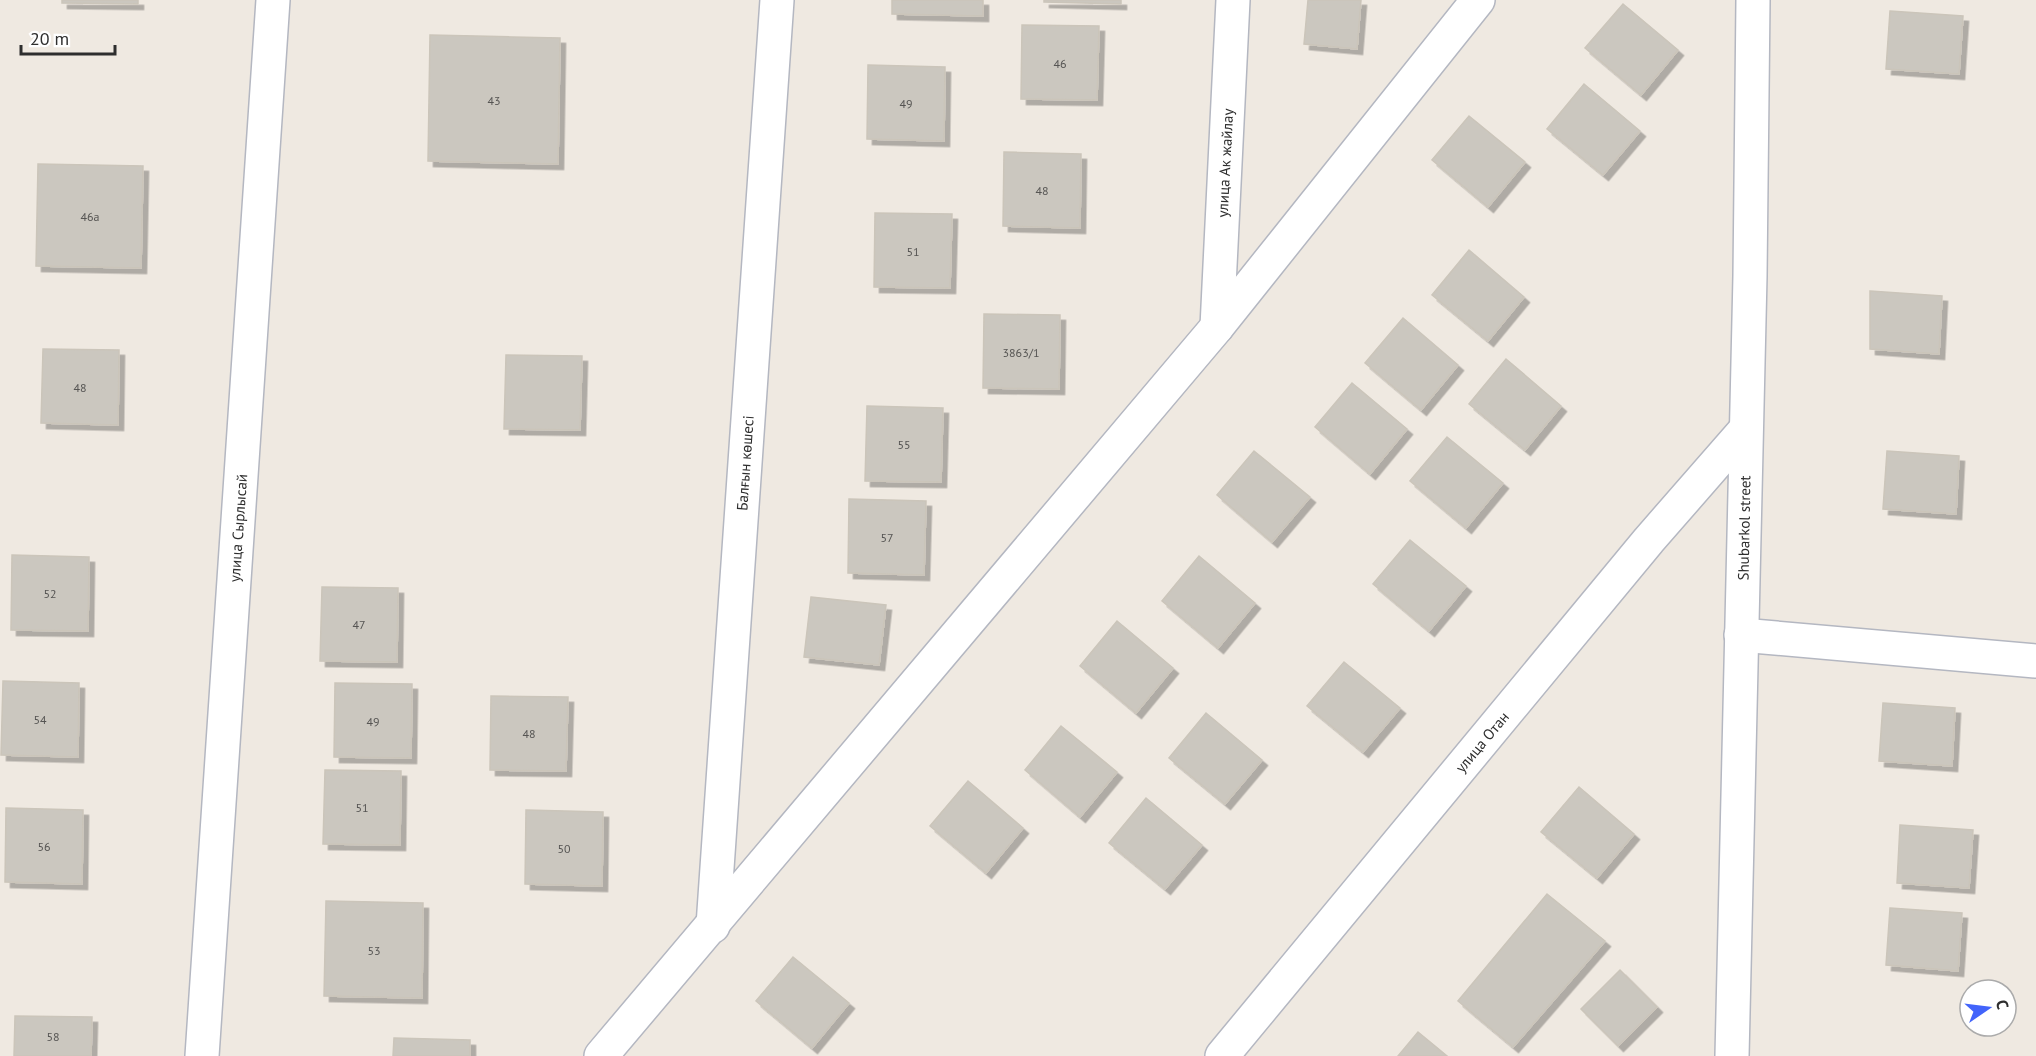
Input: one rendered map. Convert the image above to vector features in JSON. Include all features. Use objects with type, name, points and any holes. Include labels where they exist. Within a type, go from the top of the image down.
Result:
[{"type":"street","name":"улица Сырлысай","points":[[202,1056],[273,0]]},
{"type":"street","name":"Балғын көшесі","points":[[713,926],[777,0]]},
{"type":"street","name":"улица Ак жайлау","points":[[1217,327],[1233,0]]},
{"type":"street","points":[[601,1056],[1217,327],[1478,0]]},
{"type":"street","name":"Shubarkol street","points":[[1732,1056],[1750,276],[1753,0]]},
{"type":"street","name":"улица Отан","points":[[1222,1056],[1649,540],[1745,430]]},
{"type":"street","points":[[1741,635],[2036,661]]},
{"type":"building","points":[[62,0],[138,0],[138,4],[62,3]]},
{"type":"building","points":[[892,0],[983,0],[983,16],[892,14]]},
{"type":"building","points":[[1044,0],[1121,0],[1121,4],[1044,2]]},
{"type":"building","points":[[1308,0],[1361,0],[1357,49],[1304,44]]},
{"type":"building","points":[[1623,4],[1678,50],[1641,95],[1585,48]]},
{"type":"building","points":[[1890,11],[1963,16],[1959,74],[1886,69]]},
{"type":"building","points":[[1022,25],[1099,26],[1097,100],[1021,99]]},
{"type":"building","points":[[430,35],[560,38],[558,164],[428,161]]},
{"type":"building","points":[[868,65],[945,67],[944,141],[867,139]]},
{"type":"building","points":[[1584,84],[1640,131],[1603,175],[1547,129]]},
{"type":"building","points":[[1469,116],[1525,162],[1488,207],[1432,160]]},
{"type":"building","points":[[1004,152],[1081,154],[1080,228],[1003,226]]},
{"type":"building","points":[[38,164],[143,166],[141,268],[36,266]]},
{"type":"building","points":[[875,213],[952,214],[950,288],[874,287]]},
{"type":"building","points":[[1469,250],[1524,297],[1488,341],[1432,295]]},
{"type":"building","points":[[1870,291],[1942,296],[1939,354],[1870,349]]},
{"type":"building","points":[[984,314],[1060,315],[1059,389],[983,388]]},
{"type":"building","points":[[1403,318],[1458,365],[1421,410],[1365,363]]},
{"type":"building","points":[[43,349],[119,350],[118,425],[41,423]]},
{"type":"building","points":[[506,355],[582,356],[580,430],[504,429]]},
{"type":"building","points":[[1506,359],[1561,406],[1525,450],[1469,404]]},
{"type":"building","points":[[1352,383],[1407,429],[1370,474],[1315,427]]},
{"type":"building","points":[[867,406],[943,408],[941,482],[865,481]]},
{"type":"building","points":[[1447,437],[1503,483],[1466,528],[1410,481]]},
{"type":"building","points":[[1254,451],[1310,497],[1272,542],[1217,495]]},
{"type":"building","points":[[1887,451],[1959,456],[1956,514],[1883,509]]},
{"type":"building","points":[[849,499],[926,501],[924,575],[848,573]]},
{"type":"building","points":[[1410,540],[1466,586],[1429,631],[1373,584]]},
{"type":"building","points":[[12,555],[89,557],[88,631],[11,630]]},
{"type":"building","points":[[1199,556],[1255,603],[1218,648],[1162,601]]},
{"type":"building","points":[[322,587],[398,588],[397,662],[320,661]]},
{"type":"building","points":[[811,597],[886,605],[879,665],[804,657]]},
{"type":"building","points":[[1117,621],[1173,668],[1136,713],[1080,666]]},
{"type":"building","points":[[1344,662],[1400,708],[1363,752],[1307,706]]},
{"type":"building","points":[[3,681],[79,683],[78,757],[1,755]]},
{"type":"building","points":[[335,683],[412,684],[411,758],[334,757]]},
{"type":"building","points":[[491,696],[568,697],[566,771],[490,770]]},
{"type":"building","points":[[1883,703],[1955,708],[1952,766],[1879,761]]},
{"type":"building","points":[[1206,713],[1262,760],[1225,804],[1169,758]]},
{"type":"building","points":[[1061,726],[1117,772],[1080,817],[1025,770]]},
{"type":"building","points":[[325,770],[401,771],[400,845],[323,844]]},
{"type":"building","points":[[968,781],[1023,828],[986,873],[930,826]]},
{"type":"building","points":[[1579,787],[1634,834],[1597,878],[1541,832]]},
{"type":"building","points":[[1146,798],[1202,845],[1165,889],[1109,843]]},
{"type":"building","points":[[6,808],[83,810],[82,884],[5,882]]},
{"type":"building","points":[[526,810],[603,812],[602,886],[525,884]]},
{"type":"building","points":[[1900,825],[1973,830],[1969,888],[1897,883]]},
{"type":"building","points":[[1547,894],[1605,941],[1513,1047],[1458,1001]]},
{"type":"building","points":[[326,901],[423,903],[422,998],[324,996]]},
{"type":"building","points":[[1890,908],[1962,913],[1958,971],[1886,965]]},
{"type":"building","points":[[793,957],[849,1003],[812,1048],[756,1001]]},
{"type":"building","points":[[1620,970],[1657,1007],[1618,1046],[1581,1009]]},
{"type":"building","points":[[15,1016],[92,1017],[91,1056],[14,1056]]},
{"type":"building","points":[[1418,1032],[1447,1056],[1398,1056]]},
{"type":"building","points":[[394,1038],[470,1040],[470,1056],[393,1056]]}]
